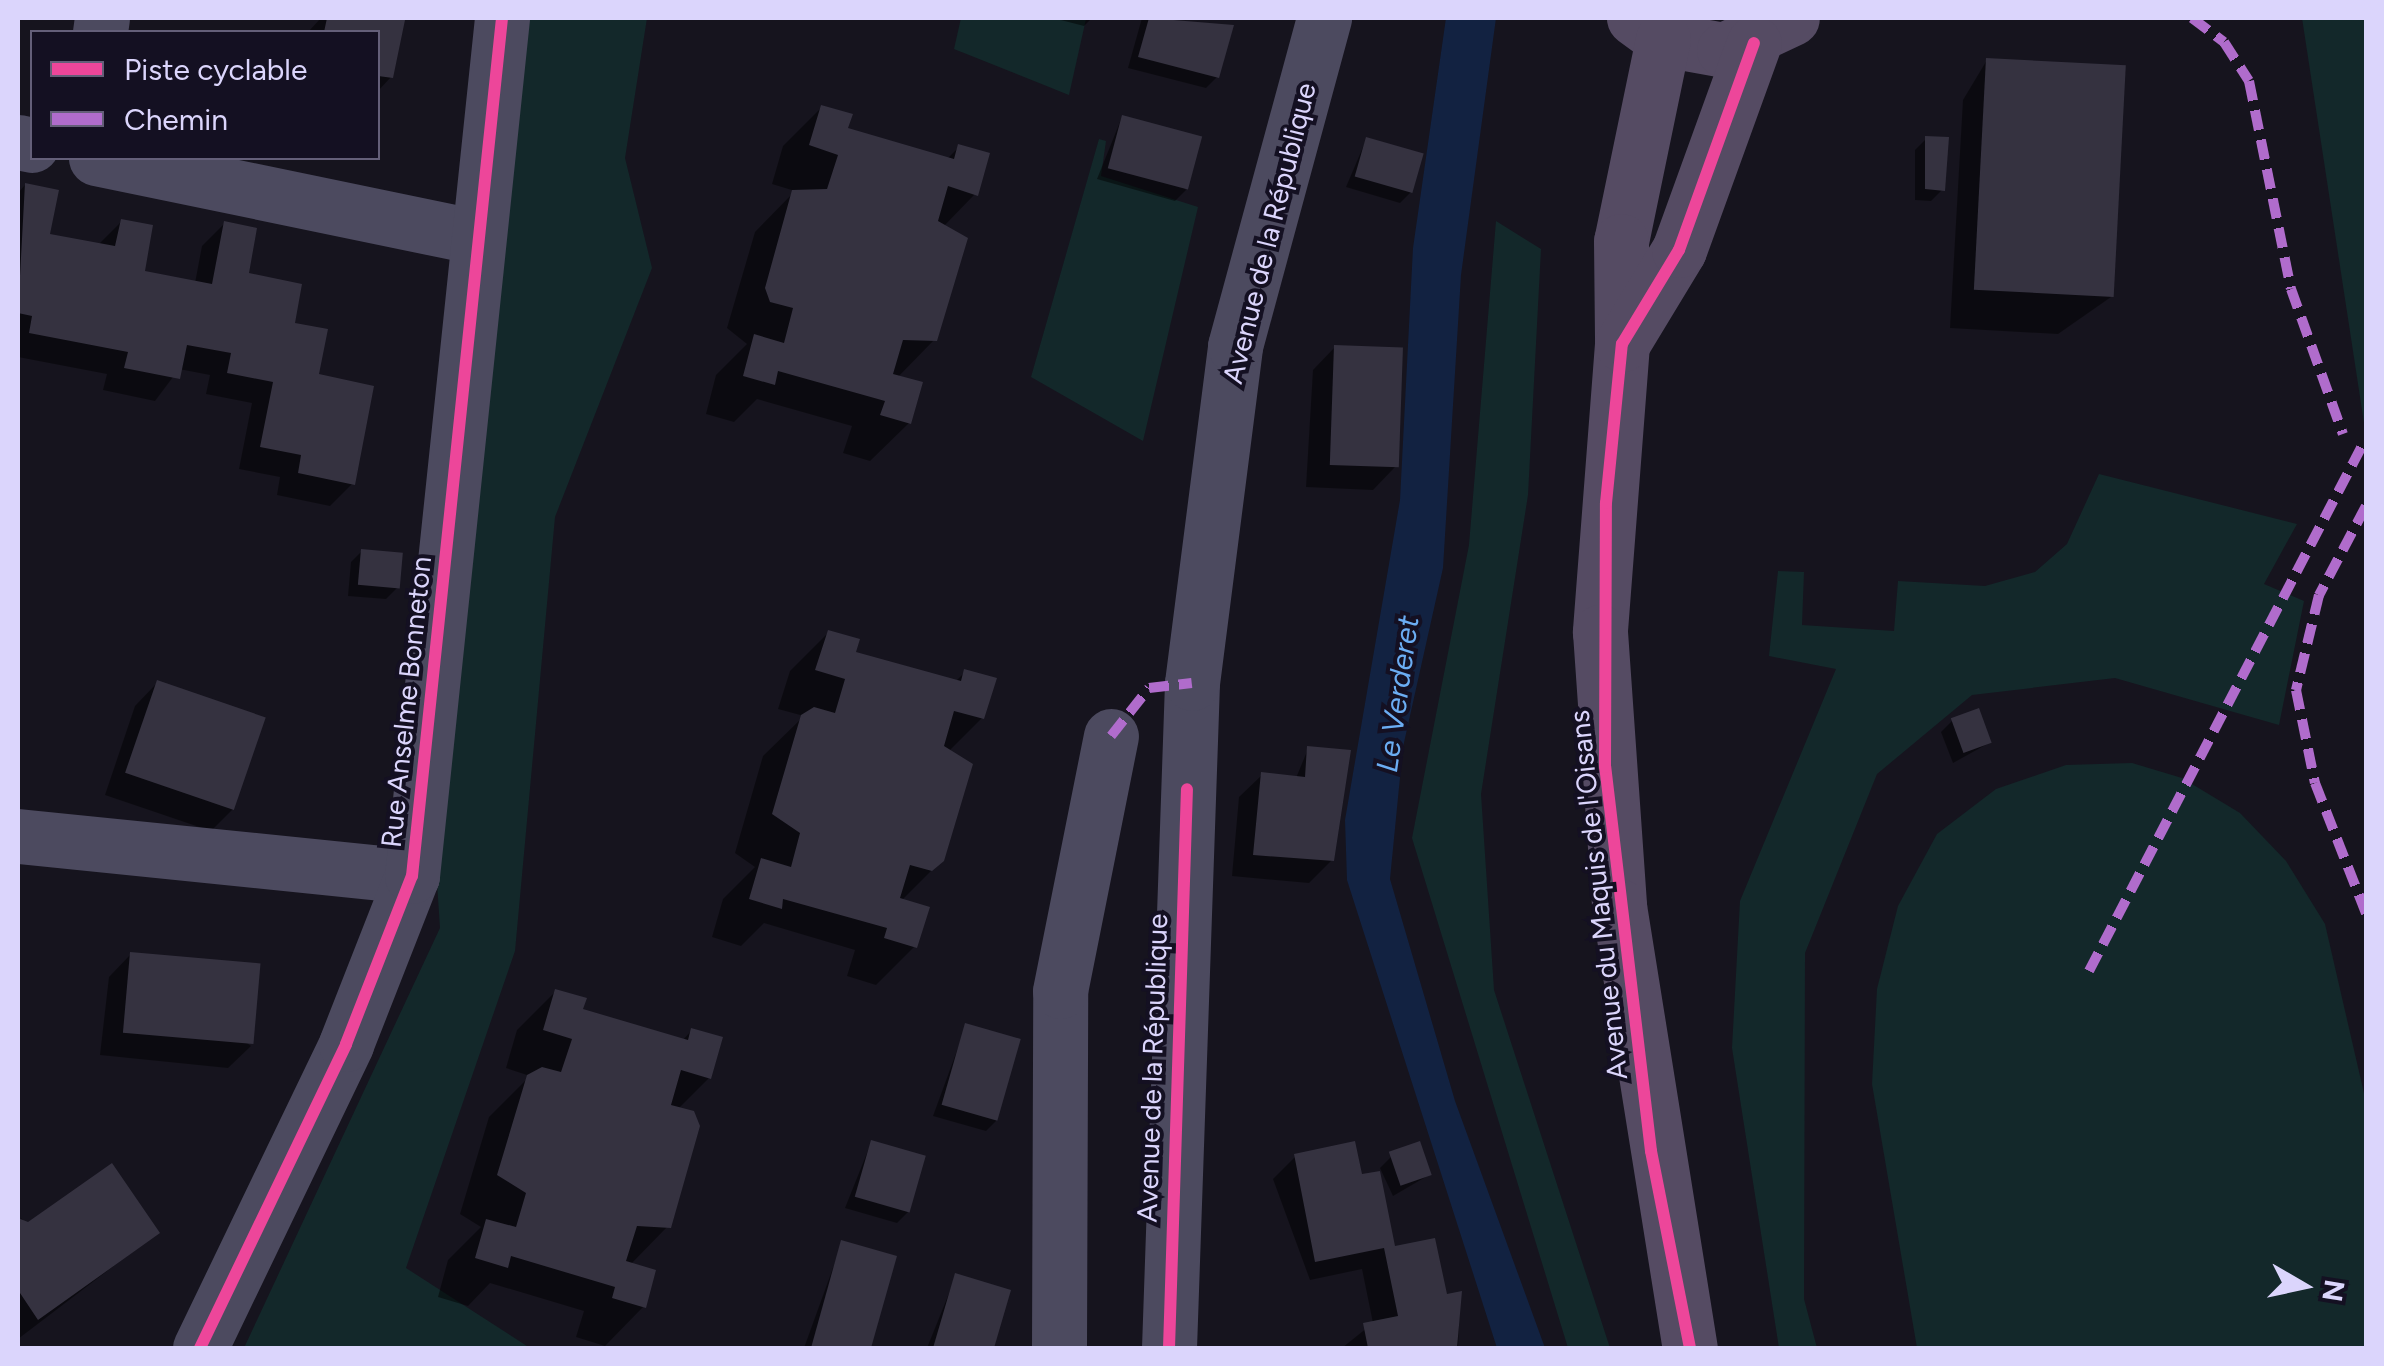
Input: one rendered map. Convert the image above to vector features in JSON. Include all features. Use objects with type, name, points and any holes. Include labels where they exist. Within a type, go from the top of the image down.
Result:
[{"type":"main road","points":[[1649,28],[1692,49],[1773,30]]},
{"type":"main road","name":"Avenue du Maquis de l'Oisans","points":[[1649,28],[1621,241],[1622,344],[1602,595],[1604,767],[1652,1151],[1690,1348]]},
{"type":"main road","name":"Avenue du Maquis de l'Oisans","points":[[1622,344],[1678,250],[1773,30]]},
{"type":"street","name":"Rue Anselme Bonneton","points":[[200,1348],[346,1044],[412,876],[434,694],[476,237],[502,18]]},
{"type":"street","name":"Avenue de la République","points":[[1169,1348],[1192,682],[1235,346],[1324,18]]},
{"type":"street","points":[[108,160],[476,237]]},
{"type":"street","points":[[1059,1348],[1060,991],[1111,736]]},
{"type":"street","name":"Rue Anselme Bonneton","points":[[18,836],[412,876]]},
{"type":"green space","points":[[529,18],[647,18],[625,158],[652,268],[555,517],[515,951],[406,1268],[530,1348],[244,1348],[440,928],[433,822]]},
{"type":"green space","points":[[961,18],[1086,19],[1069,95],[954,49]]},
{"type":"green space","points":[[2302,18],[2366,18],[2366,436]]},
{"type":"green space","points":[[1099,139],[1106,141],[1101,176],[1198,207],[1143,441],[1031,377]]},
{"type":"green space","points":[[1496,221],[1541,249],[1528,495],[1481,794],[1494,990],[1610,1348],[1568,1348],[1412,838],[1469,545]]},
{"type":"green space","points":[[2099,474],[2297,524],[2264,584],[2304,601],[2279,725],[2115,678],[1972,695],[1877,774],[1805,953],[1804,1299],[1817,1348],[1779,1348],[1732,1048],[1740,901],[1836,669],[1769,656],[1778,571],[1804,572],[1802,625],[1894,631],[1898,581],[1985,586],[2035,572],[2067,544]]},
{"type":"green space","points":[[2132,763],[2182,778],[2240,813],[2286,861],[2325,924],[2366,1102],[2366,1348],[1917,1348],[1872,1084],[1877,989],[1898,906],[1937,834],[1996,789],[2066,765]]},
{"type":"water","name":"Le Verderet","points":[[1446,18],[1496,18],[1461,275],[1443,568],[1403,747],[1390,879],[1455,1101],[1545,1348],[1497,1348],[1347,880],[1345,820],[1400,500],[1413,248]]},
{"type":"building","points":[[327,18],[405,20],[393,78],[380,76],[380,30],[324,30]]},
{"type":"building","points":[[1149,18],[1234,25],[1219,78],[1138,57]]},
{"type":"building","points":[[1986,58],[2126,65],[2114,297],[1974,290]]},
{"type":"building","points":[[821,105],[853,114],[848,128],[954,159],[958,144],[990,153],[978,196],[948,186],[938,221],[968,238],[937,341],[903,340],[893,374],[923,382],[911,424],[880,415],[885,401],[778,371],[775,385],[743,376],[754,334],[784,343],[793,308],[770,302],[765,288],[792,190],[827,189],[838,155],[809,145]]},
{"type":"building","points":[[1122,115],[1202,136],[1188,190],[1108,168]]},
{"type":"building","points":[[1925,136],[1949,137],[1945,191],[1925,189]]},
{"type":"building","points":[[1366,137],[1424,154],[1412,193],[1355,176]]},
{"type":"building","points":[[25,183],[59,190],[50,234],[115,246],[121,219],[153,225],[145,271],[212,284],[224,221],[257,228],[249,273],[302,284],[295,323],[328,329],[319,374],[374,386],[355,485],[298,473],[301,455],[260,447],[273,382],[227,373],[231,353],[187,345],[180,379],[124,368],[128,352],[29,333],[32,316],[18,313]]},
{"type":"building","points":[[1334,345],[1403,347],[1399,467],[1330,465]]},
{"type":"building","points":[[361,549],[403,553],[400,589],[358,585]]},
{"type":"building","points":[[828,630],[860,639],[856,652],[961,681],[964,669],[997,678],[984,719],[954,711],[944,746],[973,764],[944,861],[932,871],[910,865],[900,898],[930,907],[917,948],[884,938],[887,928],[783,899],[782,909],[749,899],[761,858],[791,867],[800,833],[772,814],[801,715],[814,707],[835,713],[845,679],[815,670]]},
{"type":"building","points":[[157,680],[266,717],[234,810],[125,773]]},
{"type":"building","points":[[1979,708],[1992,743],[1963,753],[1951,718]]},
{"type":"building","points":[[1307,746],[1351,750],[1334,861],[1253,855],[1261,772],[1305,777]]},
{"type":"building","points":[[130,952],[261,963],[253,1044],[123,1033]]},
{"type":"building","points":[[555,989],[587,998],[583,1009],[688,1040],[691,1028],[723,1037],[711,1079],[681,1070],[671,1105],[694,1111],[700,1126],[671,1228],[637,1226],[626,1261],[656,1270],[646,1308],[612,1298],[615,1287],[511,1256],[508,1268],[475,1258],[486,1219],[516,1227],[526,1193],[497,1175],[527,1075],[542,1067],[561,1072],[572,1039],[543,1030]]},
{"type":"building","points":[[965,1023],[1021,1039],[997,1121],[942,1105]]},
{"type":"building","points":[[871,1140],[926,1156],[910,1212],[855,1197]]},
{"type":"building","points":[[1355,1141],[1362,1174],[1380,1171],[1395,1246],[1435,1238],[1447,1294],[1462,1291],[1457,1348],[1368,1348],[1363,1323],[1398,1316],[1384,1248],[1315,1262],[1294,1154]]},
{"type":"building","points":[[1420,1141],[1432,1175],[1401,1186],[1389,1152]]},
{"type":"building","points":[[112,1163],[160,1233],[38,1320],[18,1290],[18,1218],[28,1222]]},
{"type":"building","points":[[841,1240],[897,1256],[871,1348],[811,1348]]},
{"type":"building","points":[[955,1273],[1011,1290],[994,1348],[933,1348]]},
{"type":"marked path","points":[[2192,18],[2224,42],[2249,81],[2291,289],[2343,434]]},
{"type":"marked path","points":[[2089,971],[2362,446]]},
{"type":"marked path","points":[[2366,506],[2319,595],[2296,690],[2315,783],[2366,913]]},
{"type":"marked path","points":[[1111,736],[1149,688],[1192,683]]},
{"type":"cycle path","points":[[200,1348],[346,1044],[412,876],[502,18]]},
{"type":"cycle path","points":[[1690,1348],[1651,1151],[1605,767],[1606,503],[1622,344],[1679,250],[1754,43]]},
{"type":"cycle path","points":[[1169,1348],[1187,789]]}]
